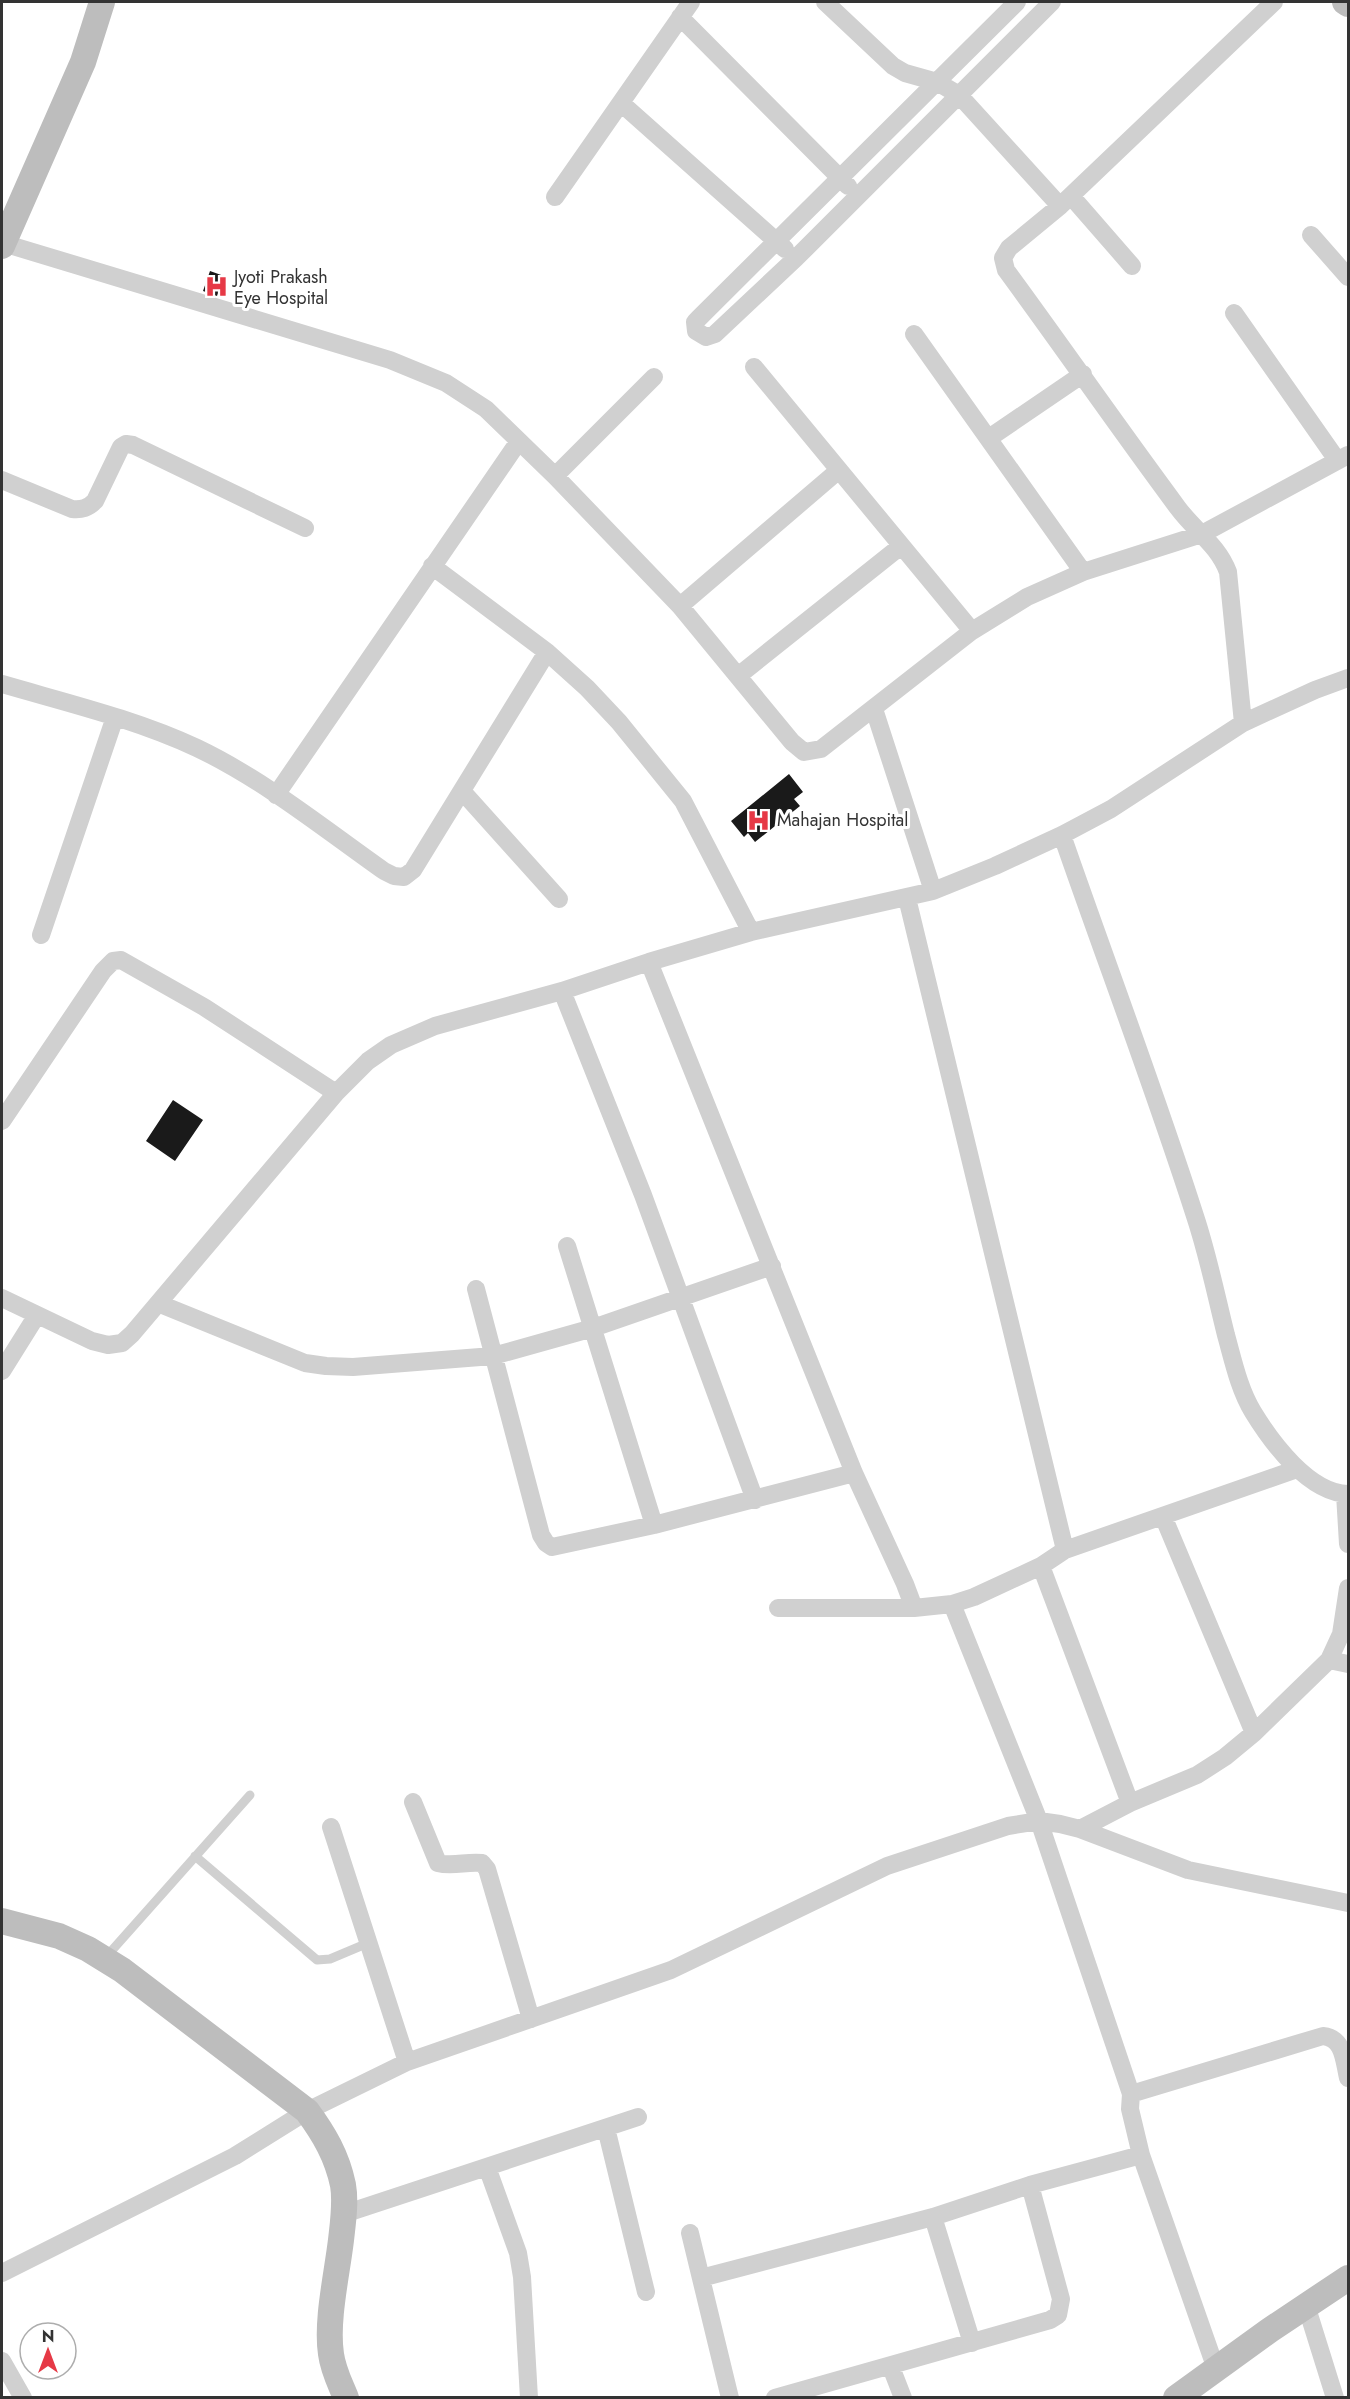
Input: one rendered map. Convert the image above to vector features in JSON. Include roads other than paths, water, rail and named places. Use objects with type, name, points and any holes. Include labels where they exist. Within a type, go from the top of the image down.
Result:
[{"type":"street","points":[[102,2],[83,62],[2,245],[390,360],[446,383],[486,409],[555,476],[680,606],[792,742],[804,752],[822,750],[972,631],[1027,597],[1083,572],[1203,534],[1343,457],[1234,313]]},
{"type":"street","points":[[555,197],[691,2]]},
{"type":"street","points":[[825,2],[892,66],[905,73],[937,82],[959,95],[1132,266]]},
{"type":"street","points":[[1017,2],[695,322],[696,331],[702,336],[710,337],[715,334],[796,258],[1052,2]]},
{"type":"street","points":[[1243,723],[1228,572],[1217,548],[1180,510],[1004,264],[1004,253],[1065,201],[1274,2]]},
{"type":"street","points":[[680,17],[857,196]]},
{"type":"street","points":[[621,102],[796,258]]},
{"type":"street","points":[[1311,235],[1348,277]]},
{"type":"street","points":[[914,334],[1083,572]]},
{"type":"street","points":[[754,367],[972,631]]},
{"type":"street","points":[[989,438],[1083,374]]},
{"type":"street","points":[[555,476],[654,377]]},
{"type":"street","points":[[276,795],[519,441]]},
{"type":"street","points":[[2,480],[72,508],[80,510],[88,508],[95,501],[121,447],[126,444],[133,445],[305,528]]},
{"type":"street","points":[[680,606],[838,470]]},
{"type":"street","points":[[738,676],[901,546]]},
{"type":"street","points":[[432,566],[548,652],[619,722],[683,801],[751,932]]},
{"type":"street","points":[[2,684],[115,717],[195,747],[251,778],[384,871],[394,876],[404,877],[413,870],[548,652]]},
{"type":"street","points":[[2,1298],[92,1341],[108,1345],[122,1343],[160,1304],[336,1093],[368,1061],[391,1046],[435,1026],[562,991],[751,932],[933,891],[1062,835],[1111,809],[1243,723],[1315,690],[1348,678]]},
{"type":"street","points":[[874,709],[933,891]]},
{"type":"street","points":[[41,935],[115,717]]},
{"type":"street","points":[[462,791],[559,899]]},
{"type":"street","points":[[1062,835],[1195,1214],[1234,1366],[1243,1390],[1252,1411],[1297,1468],[1312,1482],[1326,1490],[1347,1494],[1348,1544]]},
{"type":"street","points":[[907,898],[1065,1550]]},
{"type":"street","points":[[2,1121],[103,971],[113,961],[121,960],[204,1007],[336,1093]]},
{"type":"street","points":[[649,962],[854,1473],[914,1608]]},
{"type":"street","points":[[562,991],[681,1298],[754,1500]]},
{"type":"street","points":[[567,1246],[654,1526]]},
{"type":"street","points":[[160,1304],[305,1363],[353,1367],[493,1356],[592,1328],[772,1266]]},
{"type":"street","points":[[476,1289],[542,1535],[546,1543],[552,1547],[654,1526],[854,1473]]},
{"type":"street","points":[[2,1371],[37,1315]]},
{"type":"street","points":[[778,1608],[914,1608],[952,1604],[974,1597],[1041,1566],[1065,1550],[1297,1468]]},
{"type":"street","points":[[1163,1516],[1254,1733]]},
{"type":"street","points":[[1041,1566],[1130,1803]]},
{"type":"street","points":[[1080,1829],[1130,1803],[1197,1775],[1226,1757],[1254,1733],[1329,1660],[1341,1634],[1348,1588]]},
{"type":"street","points":[[952,1604],[1039,1821],[1131,2094],[1130,2109],[1142,2155],[1216,2369]]},
{"type":"street","points":[[1329,1660],[1348,1664]]},
{"type":"street","points":[[413,1802],[438,1863],[449,1865],[482,1863],[487,1869],[531,2019]]},
{"type":"street","points":[[2,2273],[235,2156],[307,2111],[407,2062],[671,1970],[886,1866],[1008,1826],[1039,1821],[1080,1829],[1188,1869],[1348,1904]]},
{"type":"street","points":[[331,1827],[407,2062]]},
{"type":"street","points":[[2,1921],[59,1936],[122,1970],[307,2111],[326,2138],[336,2160],[343,2187],[344,2214],[330,2332],[335,2374],[346,2397]]},
{"type":"street","points":[[1131,2094],[1323,2036],[1338,2042],[1348,2079]]},
{"type":"street","points":[[344,2214],[638,2117]]},
{"type":"street","points":[[606,2128],[646,2292]]},
{"type":"street","points":[[701,2278],[933,2217],[1030,2185],[1142,2155]]},
{"type":"street","points":[[488,2167],[518,2253],[522,2277],[529,2397]]},
{"type":"street","points":[[776,2397],[891,2367],[1050,2320],[1058,2315],[1061,2299],[1030,2185]]},
{"type":"street","points":[[933,2217],[972,2343]]},
{"type":"street","points":[[690,2233],[730,2397]]},
{"type":"street","points":[[1176,2397],[1348,2278]]},
{"type":"street","points":[[1306,2305],[1335,2397]]},
{"type":"street","points":[[2,2361],[23,2397]]},
{"type":"street","points":[[891,2367],[903,2397]]},
{"type":"lane","points":[[104,1959],[250,1795]]},
{"type":"lane","points":[[195,1856],[317,1960],[330,1959],[368,1943]]},
{"type":"place","name":"Jyoti Prakash Eye Hospital","points":[[216,287]]},
{"type":"place","name":"Mahajan Hospital","points":[[759,820]]}]
